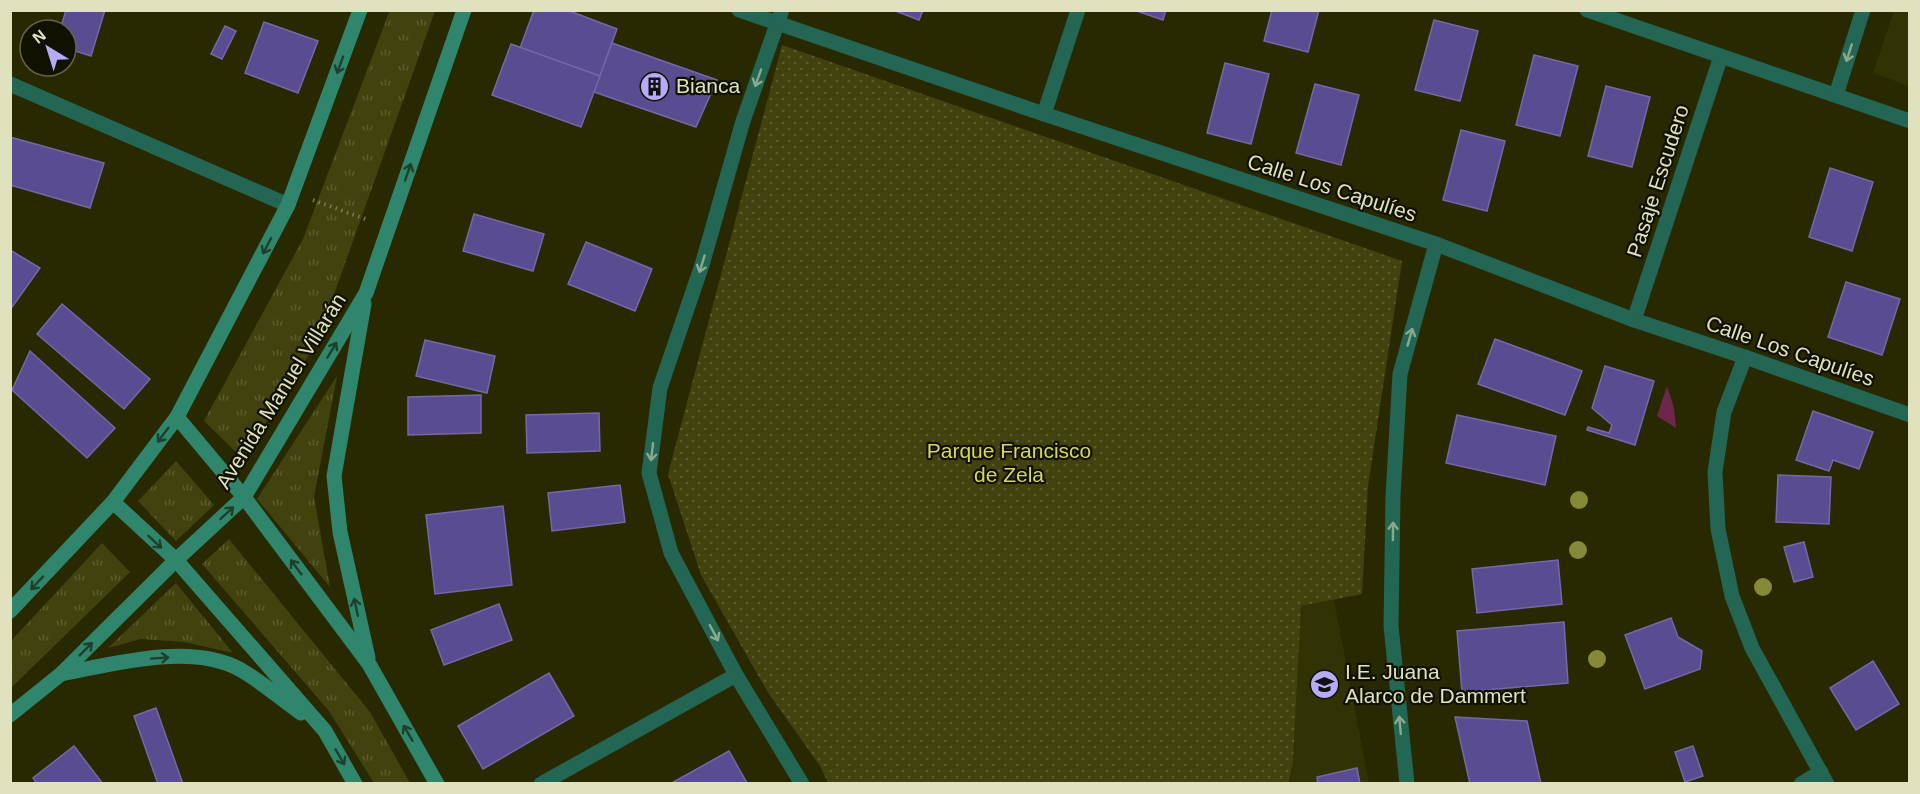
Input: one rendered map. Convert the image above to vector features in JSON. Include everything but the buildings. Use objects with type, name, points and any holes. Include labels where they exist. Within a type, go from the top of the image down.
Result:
[{"type":"main road","points":[[10,611],[113,502],[177,417],[291,199],[360,10]]},
{"type":"main road","name":"Avenida Manuel Villarán","points":[[10,715],[61,674],[176,560],[244,497],[366,293],[464,10]]},
{"type":"main road","points":[[366,293],[334,476],[340,532],[369,664]]},
{"type":"main road","points":[[177,417],[244,497],[369,664],[437,783]]},
{"type":"main road","points":[[113,502],[176,560],[325,731],[355,783]]},
{"type":"main road","points":[[61,674],[149,658],[179,657],[221,661],[242,670],[325,731]]},
{"type":"street","name":"Calle Los Capulíes","points":[[739,10],[780,16],[1044,114],[1436,244],[1634,320],[1910,414]]},
{"type":"street","points":[[1044,114],[1078,10]]},
{"type":"street","points":[[1587,10],[1910,121]]},
{"type":"street","points":[[1836,95],[1863,10]]},
{"type":"street","points":[[780,16],[742,121],[702,265],[660,388],[649,473],[671,553],[736,675],[802,783]]},
{"type":"street","name":"Pasaje Escudero","points":[[1634,320],[1721,56]]},
{"type":"street","points":[[10,84],[291,199]]},
{"type":"street","points":[[1407,783],[1391,626],[1394,474],[1400,374],[1436,244]]},
{"type":"street","points":[[1745,357],[1724,412],[1715,472],[1718,529],[1732,596],[1752,648],[1824,778],[1801,783]]},
{"type":"street","points":[[541,783],[736,675]]},
{"type":"path","points":[[291,199],[389,228]]},
{"type":"shaded area","points":[[1894,11],[1909,11],[1909,86],[1873,73]]},
{"type":"shaded area","points":[[1667,386],[1674,408],[1676,428],[1657,416]]},
{"type":"shaded area","name":"I.E. Juana Alarco de Dammert","points":[[1334,600],[1369,783],[1290,784],[1301,606]]},
{"type":"green space","points":[[390,10],[435,11],[317,342],[243,459],[204,421],[303,239]]},
{"type":"green space","name":"Parque Francisco de Zela","points":[[782,45],[1402,261],[1368,486],[1362,594],[1301,606],[1293,761],[1289,783],[828,783],[820,766],[767,691],[701,575],[668,474]]},
{"type":"green space","points":[[337,376],[314,497],[330,587],[257,499]]},
{"type":"green space","points":[[176,461],[214,505],[176,541],[138,501]]},
{"type":"green space","points":[[229,539],[370,712],[410,783],[374,783],[329,711],[202,564]]},
{"type":"green space","points":[[102,543],[130,572],[11,688],[11,641]]},
{"type":"green space","points":[[176,583],[233,653],[184,642],[141,639],[108,648]]},
{"type":"place","name":"Bianca","points":[[655,86]]},
{"type":"place","name":"I.E. Juana Alarco de Dammert","points":[[1324,684]]}]
